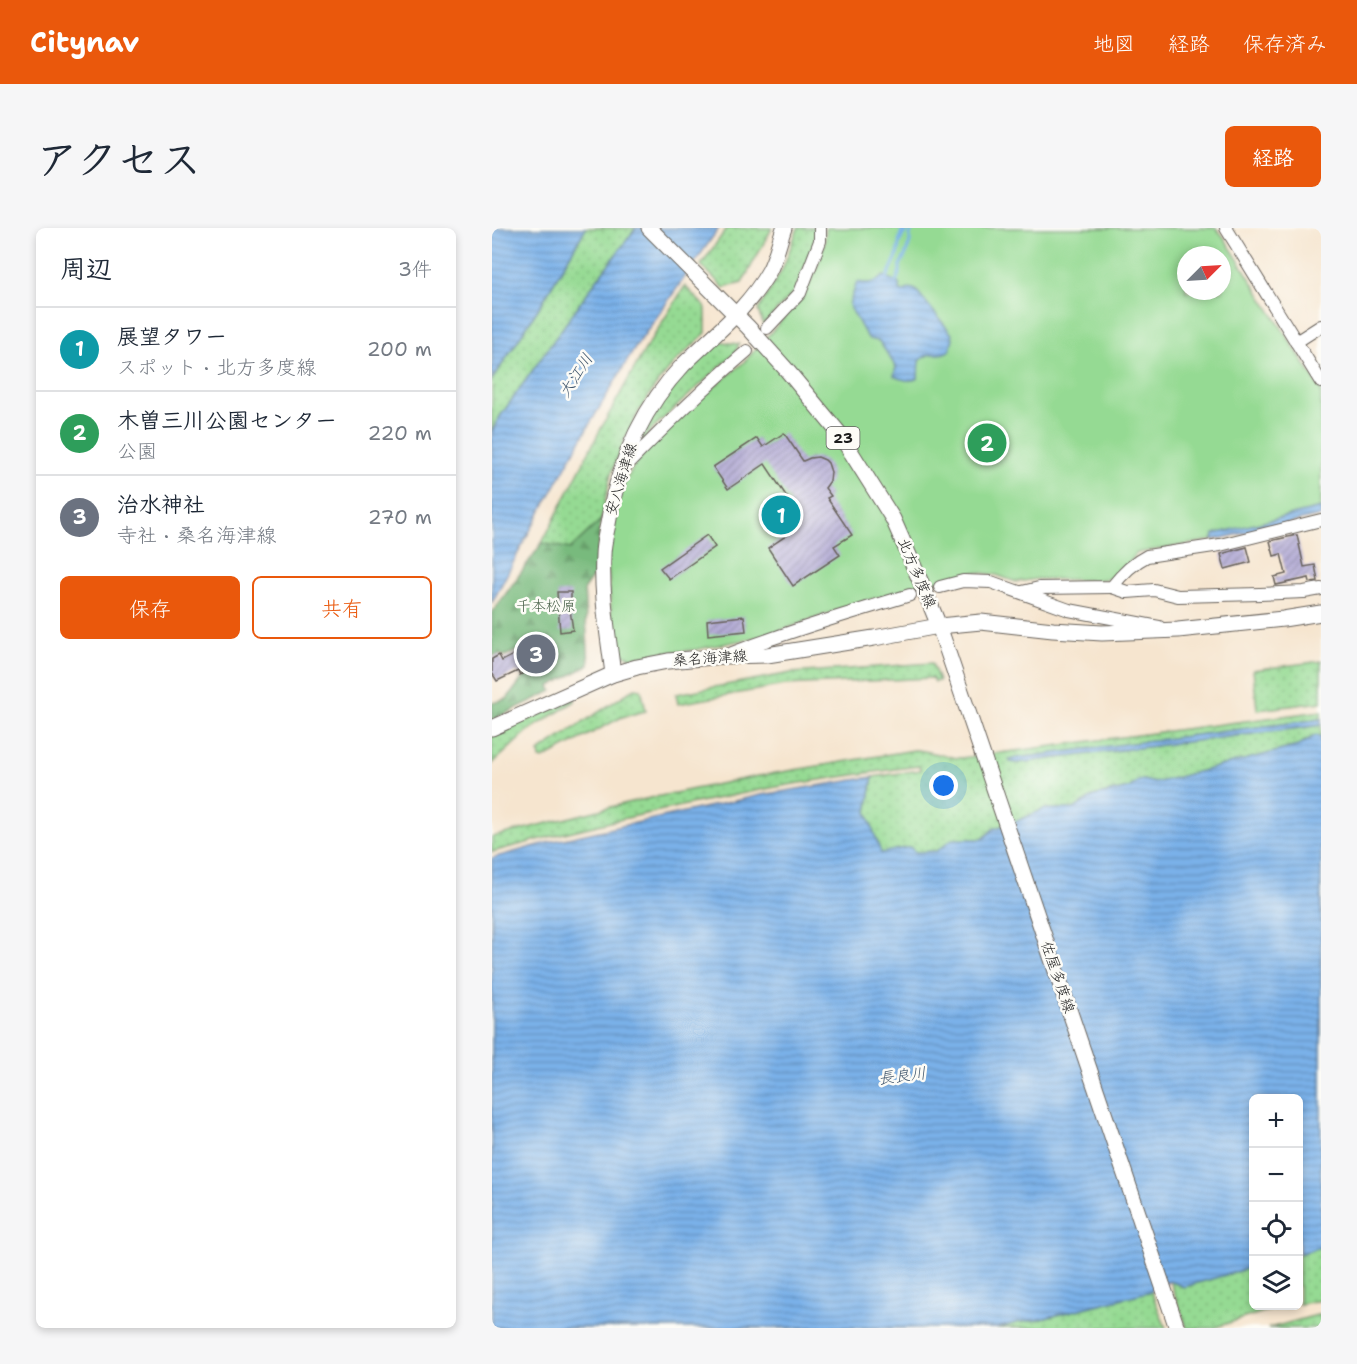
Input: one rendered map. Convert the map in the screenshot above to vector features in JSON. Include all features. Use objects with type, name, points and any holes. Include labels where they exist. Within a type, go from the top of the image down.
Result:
[{"type":"main road","name":"北方多度線","points":[[649,228],[736,314],[840,433],[893,519],[939,626],[981,622],[1102,633],[1178,630],[1321,613]]},
{"type":"main road","name":"安八海津線","points":[[613,674],[604,597],[603,554],[611,504],[631,443],[647,412],[662,390],[682,366],[755,294],[770,269],[784,228]]},
{"type":"main road","name":"桑名海津線","points":[[492,728],[613,674],[637,667],[668,661],[766,655],[939,626]]},
{"type":"main road","name":"佐屋多度線","points":[[939,626],[1177,1328]]},
{"type":"street","points":[[767,328],[800,293],[819,241],[820,228]]},
{"type":"street","points":[[1226,228],[1321,382]]},
{"type":"street","points":[[1296,342],[1321,326]]},
{"type":"street","points":[[620,472],[678,412],[747,351]]},
{"type":"street","points":[[1112,587],[1120,577],[1147,556],[1220,544],[1321,520]]},
{"type":"street","points":[[940,587],[963,581],[991,582],[1069,609],[1178,630]]},
{"type":"street","points":[[1022,592],[1039,588],[1112,587],[1127,592],[1154,590],[1178,596],[1304,592],[1321,589]]},
{"type":"street","points":[[725,656],[910,595]]},
{"type":"green space","points":[[586,228],[636,228],[499,418],[492,432],[492,380],[540,306]]},
{"type":"green space","points":[[727,228],[772,228],[742,283],[724,288],[701,265]]},
{"type":"green space","points":[[798,228],[817,228],[816,237],[796,290],[763,325],[758,310],[782,270]]},
{"type":"green space","points":[[826,228],[1216,228],[1229,246],[1177,246],[1177,300],[1231,300],[1231,249],[1321,390],[1321,508],[1214,534],[1213,540],[1137,553],[1122,572],[1114,578],[1037,579],[1016,582],[996,575],[975,572],[858,603],[768,635],[694,650],[632,658],[618,652],[613,641],[607,551],[620,491],[635,464],[672,422],[743,363],[803,297],[817,268],[825,241]]},
{"type":"green space","points":[[685,286],[706,308],[706,333],[675,362],[639,411],[611,474],[601,520],[570,549],[542,543],[599,432],[643,353]]},
{"type":"green space","points":[[717,341],[739,344],[735,353],[653,428],[634,451],[665,395]]},
{"type":"green space","name":"千本松原","points":[[601,520],[596,572],[584,589],[589,665],[550,686],[552,691],[492,720],[492,703],[507,699],[522,679],[545,658],[546,651],[544,645],[540,645],[524,648],[505,656],[498,654],[492,656],[492,613],[542,543],[570,549]]},
{"type":"green space","points":[[1321,661],[1321,702],[1257,709],[1253,670]]},
{"type":"green space","points":[[932,663],[939,681],[934,682],[932,678],[785,685],[678,704],[676,694],[791,673]]},
{"type":"green space","points":[[635,688],[641,689],[646,711],[622,717],[543,759],[540,758],[541,750]]},
{"type":"green space","points":[[575,698],[575,701],[528,731],[492,764],[492,736]]},
{"type":"green space","points":[[1321,711],[1321,719],[1017,763],[1321,725],[1321,737],[1306,740],[1298,746],[1155,783],[1143,780],[1129,788],[1094,796],[1074,809],[1044,809],[993,829],[983,839],[952,840],[938,851],[915,852],[910,847],[881,854],[867,812],[873,777],[921,770],[919,766],[780,786],[625,818],[492,852],[492,837],[631,802],[758,776],[914,750],[961,758]]},
{"type":"green space","points":[[1321,1247],[1321,1300],[1303,1303],[1303,1253]]},
{"type":"green space","points":[[1249,1268],[1249,1310],[1273,1310],[1213,1328],[1187,1328],[1170,1281],[1184,1287]]},
{"type":"green space","points":[[1151,1291],[1166,1328],[999,1328],[1037,1320]]},
{"type":"green space","points":[[1321,1314],[1321,1328],[1268,1328],[1273,1327]]},
{"type":"water","points":[[492,228],[586,228],[540,306],[492,380]]},
{"type":"water","name":"大江川","points":[[636,228],[719,228],[633,351],[592,420],[492,603],[492,432],[499,418]]},
{"type":"water","points":[[884,276],[899,283],[900,290],[903,292],[910,288],[916,290],[953,338],[950,350],[946,353],[928,355],[919,361],[918,378],[912,380],[894,376],[896,367],[879,341],[869,339],[849,305],[857,282],[871,283]]},
{"type":"water","points":[[1321,508],[1321,516],[1213,540],[1214,534]]},
{"type":"water","points":[[1321,719],[1321,725],[1301,728],[1017,763],[1010,762],[1009,759]]},
{"type":"water","name":"長良川","points":[[1316,735],[1321,737],[1321,1247],[1303,1253],[1303,1094],[1249,1094],[1249,1268],[1184,1287],[1170,1281],[1151,1291],[998,1328],[492,1328],[492,858],[550,842],[761,795],[873,777],[867,812],[881,853],[910,847],[915,852],[937,851],[952,839],[983,839],[993,829],[1044,809],[1074,809],[1094,796],[1129,788],[1138,781],[1155,783],[1298,746]]},
{"type":"building","points":[[784,433],[803,461],[818,457],[828,463],[831,472],[830,481],[825,488],[831,496],[827,498],[852,535],[834,546],[840,555],[793,586],[768,548],[793,531],[770,526],[767,520],[770,505],[776,501],[791,503],[765,464],[728,489],[713,467],[757,438],[763,447]]},
{"type":"building","points":[[707,535],[715,547],[669,579],[660,568]]},
{"type":"building","points":[[1297,535],[1304,567],[1315,565],[1318,581],[1310,582],[1309,578],[1276,585],[1274,577],[1286,574],[1281,554],[1274,556],[1270,541]]},
{"type":"building","points":[[1247,547],[1251,562],[1225,569],[1221,554]]},
{"type":"building","points":[[557,592],[571,592],[571,603],[569,603],[573,630],[560,632]]},
{"type":"building","points":[[744,616],[746,631],[708,635],[707,620]]},
{"type":"building","points":[[538,646],[544,656],[530,664],[532,668],[520,675],[518,671],[497,681],[492,673],[492,659],[499,655],[502,661],[523,650],[524,653]]},
{"type":"waterway","points":[[899,242],[905,228]]},
{"type":"waterway","points":[[887,278],[897,256],[899,244],[909,228]]},
{"type":"waterway","points":[[896,282],[900,265],[910,242],[910,234],[914,228]]},
{"type":"place","name":"木曽三川公園センター","points":[[987,443]]},
{"type":"place","name":"展望タワー","points":[[781,515]]},
{"type":"place","name":"治水神社","points":[[536,654]]}]
